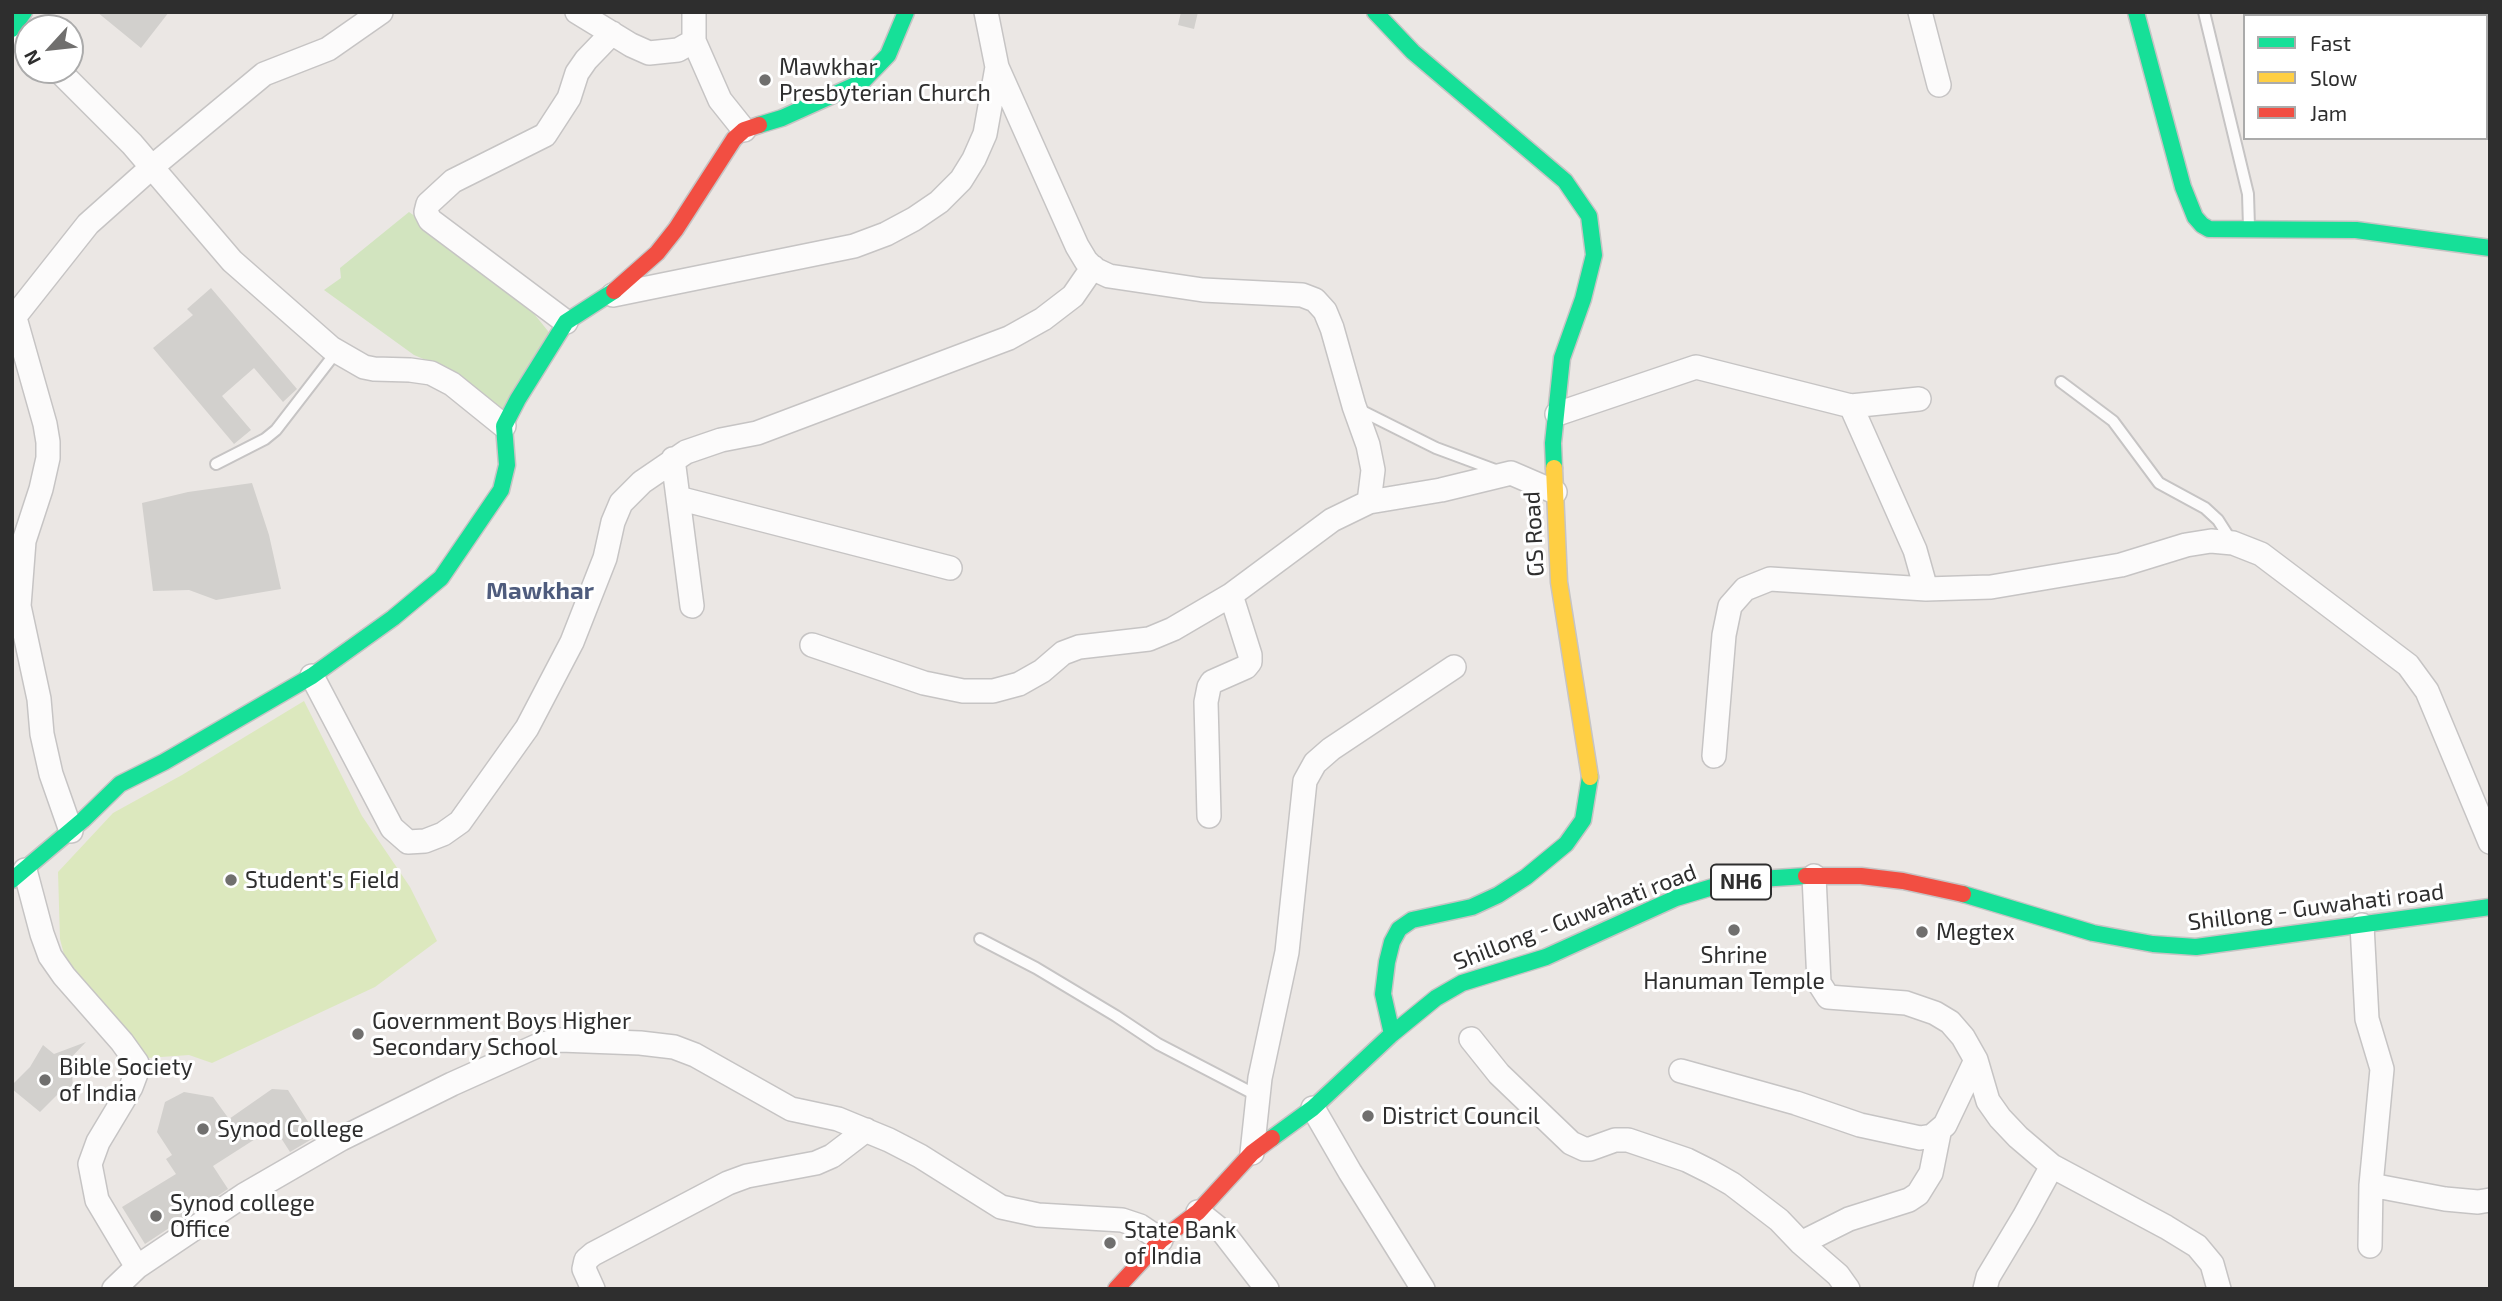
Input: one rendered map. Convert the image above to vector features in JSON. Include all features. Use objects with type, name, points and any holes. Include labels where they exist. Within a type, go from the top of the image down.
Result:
[{"type":"main road","points":[[12,31],[24,12]]},
{"type":"main road","points":[[19,875],[71,831],[120,784],[164,762],[312,676],[393,618],[441,578],[501,490],[507,464],[505,426],[518,399],[566,322],[608,296],[657,253],[676,229],[734,139],[744,130],[763,126],[805,109],[862,82],[888,55],[906,12]]},
{"type":"main road","name":"GS Road","points":[[1375,12],[1413,52],[1565,181],[1588,216],[1593,234],[1594,255],[1583,299],[1562,359],[1553,443],[1559,582],[1591,781],[1583,820],[1566,844],[1526,877],[1498,895],[1472,907],[1412,920],[1399,929],[1389,952],[1383,995],[1392,1034]]},
{"type":"main road","points":[[2136,12],[2183,187],[2195,217],[2202,225],[2209,229],[2356,230],[2490,248]]},
{"type":"main road","name":"Shillong - Guwahati road","points":[[1116,1289],[1161,1240],[1198,1212],[1252,1153],[1312,1108],[1392,1034],[1436,998],[1462,983],[1546,957],[1611,925],[1676,898],[1716,886],[1814,876],[1861,876],[1950,890],[2093,933],[2153,944],[2196,947],[2490,907]]},
{"type":"street","points":[[71,831],[51,774],[42,734],[39,699],[16,611],[24,541],[41,489],[48,458],[48,442],[13,319],[88,224],[152,167],[264,74],[328,49],[381,12]]},
{"type":"street","points":[[577,12],[649,53],[678,50],[694,41]]},
{"type":"street","points":[[694,12],[694,41],[720,100],[744,130]]},
{"type":"street","points":[[986,12],[997,67],[1077,246],[1093,267],[1109,276],[1203,290],[1303,295],[1315,300],[1325,311],[1368,445],[1373,470],[1369,502]]},
{"type":"street","points":[[1920,12],[1939,85]]},
{"type":"street","points":[[566,322],[430,220],[426,212],[428,204],[453,181],[545,135],[569,98],[577,73],[612,33]]},
{"type":"street","points":[[608,296],[853,246],[886,234],[914,219],[939,202],[961,180],[974,159],[985,134],[997,67]]},
{"type":"street","points":[[72,84],[132,144],[232,261],[337,351],[364,367],[431,373],[452,384],[505,426]]},
{"type":"street","points":[[312,676],[392,828],[408,842],[425,841],[443,834],[460,822],[527,728],[577,630],[605,558],[613,522],[621,503],[642,482],[686,452],[721,440],[757,433],[997,343],[1066,302],[1093,267]]},
{"type":"street","points":[[1557,414],[1696,367],[1851,406],[1919,399]]},
{"type":"street","points":[[1851,406],[1915,550],[1926,589]]},
{"type":"street","points":[[673,459],[692,606]]},
{"type":"street","points":[[812,645],[924,683],[963,691],[993,691],[1030,678],[1063,653],[1079,647],[1149,639],[1173,629],[1231,595],[1332,520],[1369,502],[1441,490],[1511,473],[1555,492]]},
{"type":"street","points":[[678,498],[950,568]]},
{"type":"street","points":[[1714,756],[1724,635],[1730,606],[1745,589],[1770,579],[1926,589],[1991,587],[2121,565],[2186,545],[2211,541],[2233,543],[2261,554],[2408,665],[2427,691],[2490,842]]},
{"type":"street","points":[[1209,816],[1206,702],[1209,687],[1212,682],[1246,667],[1250,662],[1231,595]]},
{"type":"street","points":[[1252,1153],[1258,1096],[1287,951],[1306,782],[1315,763],[1331,749],[1454,667]]},
{"type":"street","points":[[19,875],[51,956],[64,976],[122,1042],[136,1063],[137,1071],[131,1087],[98,1142],[90,1164],[97,1200],[137,1267]]},
{"type":"street","points":[[1814,876],[1819,983],[1828,997],[1906,1003],[1935,1013],[1950,1022],[1963,1037],[1976,1060],[1988,1101],[2018,1137],[2052,1166],[2197,1246],[2212,1264],[2219,1289]]},
{"type":"street","points":[[2362,925],[2367,1018],[2382,1069],[2371,1185],[2370,1246]]},
{"type":"street","points":[[1471,1039],[1499,1074],[1571,1143],[1590,1149],[1615,1140],[1628,1140],[1687,1160],[1732,1184],[1779,1220],[1801,1244],[1838,1275],[1848,1289]]},
{"type":"street","points":[[114,1289],[137,1267],[244,1195],[341,1139],[452,1084],[539,1045],[560,1040],[674,1047],[705,1060],[791,1109],[838,1119],[920,1156],[1001,1207],[1038,1215],[1122,1220],[1140,1226],[1161,1240]]},
{"type":"street","points":[[1801,1244],[1849,1219],[1909,1200],[1918,1194],[1931,1173],[1939,1133],[1976,1060]]},
{"type":"street","points":[[1681,1071],[1796,1103],[1872,1128],[1920,1138],[1939,1133]]},
{"type":"street","points":[[1312,1108],[1423,1289]]},
{"type":"street","points":[[593,1289],[584,1269],[586,1260],[593,1254],[729,1183],[747,1176],[824,1160],[866,1130]]},
{"type":"street","points":[[1985,1289],[1988,1277],[2052,1166]]},
{"type":"street","points":[[2371,1185],[2445,1199],[2478,1202],[2490,1200]]},
{"type":"street","points":[[1198,1212],[1223,1232],[1267,1289]]},
{"type":"lane","points":[[2204,12],[2248,194],[2249,230]]},
{"type":"lane","points":[[216,464],[265,439],[276,430],[337,351]]},
{"type":"lane","points":[[2061,382],[2113,421],[2160,483],[2205,508],[2218,520],[2233,543]]},
{"type":"lane","points":[[1354,407],[1436,448],[1498,471],[1511,473]]},
{"type":"lane","points":[[980,939],[1036,968],[1158,1044],[1258,1096]]},
{"type":"green space","points":[[409,212],[486,267],[535,315],[552,336],[501,418],[452,371],[414,355],[324,290],[341,278],[340,268]]},
{"type":"green space","name":"Student's Field","points":[[304,701],[362,816],[410,887],[437,941],[375,987],[212,1063],[189,1055],[147,1058],[67,966],[60,939],[58,872],[113,813],[182,775]]},
{"type":"building","points":[[97,12],[169,12],[141,48]]},
{"type":"building","points":[[1181,12],[1198,12],[1194,29],[1178,25]]},
{"type":"building","points":[[211,288],[297,389],[283,402],[254,368],[222,396],[251,430],[234,444],[153,348],[193,315],[187,309]]},
{"type":"building","points":[[252,483],[269,535],[281,589],[216,600],[189,590],[153,591],[142,503],[188,492]]},
{"type":"building","name":"Bible Society of India","points":[[86,1042],[63,1066],[72,1072],[73,1089],[59,1093],[40,1112],[12,1089],[12,1085],[30,1067],[43,1045],[54,1054]]},
{"type":"building","points":[[272,1089],[288,1090],[317,1136],[290,1152],[274,1127],[213,1166],[228,1189],[145,1244],[122,1207],[176,1174],[166,1159],[172,1155],[157,1132],[165,1102],[184,1092],[213,1097],[229,1119]]},
{"type":"traffic: fast","points":[[12,29],[24,12]]},
{"type":"traffic: fast","points":[[759,125],[782,118],[862,82],[888,55],[906,12]]},
{"type":"traffic: fast","points":[[1375,12],[1413,52],[1565,181],[1589,216],[1594,255],[1583,299],[1562,358],[1553,443],[1554,468]]},
{"type":"traffic: fast","points":[[2136,12],[2183,187],[2195,217],[2202,225],[2209,229],[2356,230],[2490,248]]},
{"type":"traffic: fast","points":[[12,880],[83,820],[120,784],[164,762],[312,676],[393,618],[441,578],[501,490],[507,465],[504,426],[518,399],[566,322],[614,291]]},
{"type":"traffic: fast","points":[[1392,1034],[1383,994],[1387,962],[1392,942],[1399,929],[1412,920],[1472,907],[1498,895],[1526,877],[1566,844],[1583,820],[1590,777]]},
{"type":"traffic: fast","points":[[1272,1138],[1313,1108],[1392,1034],[1436,998],[1462,983],[1546,957],[1676,898],[1716,886],[1806,876]]},
{"type":"traffic: fast","points":[[1963,894],[2093,933],[2153,944],[2196,947],[2490,907]]},
{"type":"traffic: slow","points":[[1554,468],[1559,582],[1590,777]]},
{"type":"traffic: jam","points":[[614,291],[657,253],[676,229],[734,139],[744,130],[759,125]]},
{"type":"traffic: jam","points":[[1806,876],[1861,876],[1903,881],[1963,894]]},
{"type":"traffic: jam","points":[[1116,1289],[1161,1240],[1198,1212],[1252,1153],[1272,1138]]},
{"type":"place","name":"Mawkhar Presbyterian Church","points":[[765,80]]},
{"type":"place","name":"Student's Field","points":[[231,880]]},
{"type":"place","name":"Shrine Hanuman Temple","points":[[1734,930]]},
{"type":"place","name":"Megtex","points":[[1922,932]]},
{"type":"place","name":"Government Boys Higher Secondary School","points":[[358,1034]]},
{"type":"place","name":"Bible Society of India","points":[[45,1080]]},
{"type":"place","name":"District Council","points":[[1368,1116]]},
{"type":"place","name":"Synod College","points":[[203,1129]]},
{"type":"place","name":"Synod college Office","points":[[156,1216]]},
{"type":"place","name":"State Bank of India","points":[[1110,1243]]},
{"type":"district","name":"Mawkhar","points":[[540,591]]}]
